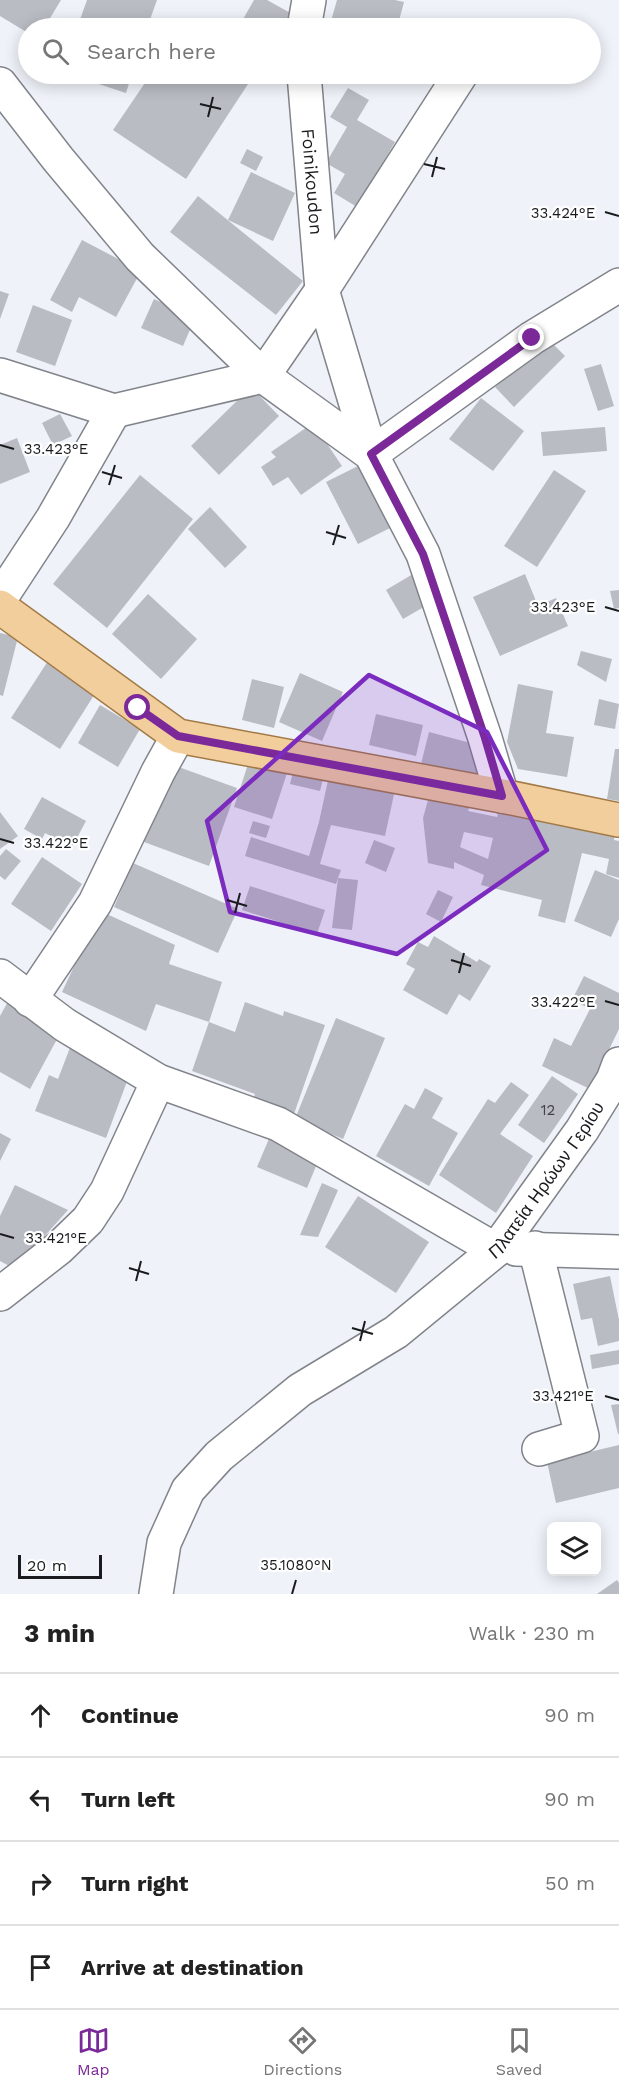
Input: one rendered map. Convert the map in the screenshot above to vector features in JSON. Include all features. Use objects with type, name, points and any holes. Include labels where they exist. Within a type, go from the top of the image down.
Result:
[{"type":"main road","points":[[0,608],[178,736],[619,820]]},
{"type":"street","points":[[306,18],[309,0]]},
{"type":"street","points":[[0,84],[58,159],[140,257],[263,376],[371,454],[532,338],[619,285]]},
{"type":"street","name":"Foinikoudon","points":[[305,84],[322,290],[371,454],[423,554],[485,738],[502,796]]},
{"type":"street","points":[[0,375],[114,411],[263,376],[322,290],[454,84]]},
{"type":"street","points":[[0,599],[53,518],[114,411]]},
{"type":"street","points":[[30,1000],[95,903],[158,772],[178,736]]},
{"type":"street","points":[[0,976],[65,1025],[158,1081],[278,1124],[496,1250],[396,1332],[300,1390],[219,1456],[188,1490],[164,1543],[156,1594]]},
{"type":"street","name":"Πλατεία Ηρώων Γερίου","points":[[496,1250],[582,1130],[613,1080],[619,1064]]},
{"type":"street","points":[[0,1294],[59,1248],[88,1220],[107,1191],[158,1081]]},
{"type":"street","points":[[535,1248],[582,1436],[539,1449]]},
{"type":"street","name":"Πλατεία Ηρώων Γερίου","points":[[496,1250],[535,1248],[619,1252]]},
{"type":"highlighted area","points":[[369,675],[487,732],[547,850],[397,954],[230,912],[207,821]]},
{"type":"building","points":[[0,0],[61,0],[50,18],[18,18],[18,27],[0,16]]},
{"type":"building","points":[[87,0],[157,0],[151,18],[81,18]]},
{"type":"building","points":[[254,0],[267,0],[294,15],[292,18],[244,18]]},
{"type":"building","points":[[337,0],[404,2],[400,18],[332,18]]},
{"type":"building","points":[[99,84],[129,84],[126,93]]},
{"type":"building","points":[[144,84],[248,84],[186,179],[113,130]]},
{"type":"building","points":[[348,88],[369,100],[357,120],[395,142],[357,207],[334,193],[345,174],[326,163],[347,127],[330,117]]},
{"type":"building","points":[[247,149],[263,157],[256,171],[240,163]]},
{"type":"building","points":[[251,172],[295,193],[273,241],[228,220]]},
{"type":"building","points":[[198,196],[303,281],[276,315],[170,232]]},
{"type":"building","points":[[82,240],[141,271],[116,317],[79,297],[72,312],[50,300]]},
{"type":"building","points":[[0,291],[9,294],[0,319]]},
{"type":"building","points":[[154,299],[195,318],[183,346],[141,328]]},
{"type":"building","points":[[33,305],[72,320],[55,366],[16,352]]},
{"type":"building","points":[[545,336],[565,356],[514,407],[495,387]]},
{"type":"building","points":[[601,364],[614,406],[598,411],[584,369]]},
{"type":"building","points":[[251,387],[279,416],[219,475],[191,446]]},
{"type":"building","points":[[481,398],[524,431],[493,471],[449,439]]},
{"type":"building","points":[[60,414],[72,436],[53,445],[42,423]]},
{"type":"building","points":[[313,423],[342,466],[301,495],[288,477],[273,486],[261,467],[276,457],[271,452]]},
{"type":"building","points":[[605,427],[607,451],[543,456],[541,432]]},
{"type":"building","points":[[17,438],[30,472],[0,484],[0,445]]},
{"type":"building","points":[[358,466],[390,528],[358,544],[326,482]]},
{"type":"building","points":[[554,470],[586,491],[537,567],[504,546]]},
{"type":"building","points":[[140,475],[193,519],[107,628],[53,584]]},
{"type":"building","points":[[210,507],[247,547],[225,568],[188,529]]},
{"type":"building","points":[[413,574],[429,604],[403,619],[386,590]]},
{"type":"building","points":[[525,574],[538,606],[556,598],[568,626],[500,656],[473,597]]},
{"type":"building","points":[[619,590],[619,608],[614,609],[610,591]]},
{"type":"building","points":[[148,594],[197,639],[161,679],[112,634]]},
{"type":"building","points":[[0,633],[18,637],[3,696],[0,695]]},
{"type":"building","points":[[581,651],[612,659],[606,682],[577,665]]},
{"type":"building","points":[[48,661],[96,692],[60,749],[11,718]]},
{"type":"building","points":[[300,673],[343,692],[322,741],[279,722]]},
{"type":"building","points":[[252,679],[284,687],[274,728],[242,720]]},
{"type":"building","points":[[518,684],[553,691],[546,733],[574,737],[567,777],[518,769],[507,742]]},
{"type":"building","points":[[599,699],[619,704],[615,729],[594,725]]},
{"type":"building","points":[[100,705],[140,729],[118,767],[78,743]]},
{"type":"building","points":[[376,714],[423,725],[416,756],[369,745]]},
{"type":"building","points":[[429,732],[482,746],[474,782],[420,768]]},
{"type":"building","points":[[615,749],[619,749],[619,801],[607,799]]},
{"type":"building","points":[[252,752],[290,764],[272,819],[234,807]]},
{"type":"building","points":[[295,764],[325,771],[320,791],[290,784]]},
{"type":"building","points":[[173,765],[237,788],[209,866],[144,842]]},
{"type":"building","points":[[330,771],[396,785],[385,836],[331,825],[320,864],[341,870],[336,884],[245,856],[251,837],[309,856]]},
{"type":"building","points":[[430,793],[471,804],[468,811],[497,817],[501,802],[616,824],[614,840],[619,841],[619,878],[606,874],[609,859],[582,853],[565,923],[538,916],[542,900],[481,885],[484,875],[454,862],[454,869],[428,863],[423,818]],"holes":[[[464,832],[493,838],[488,859],[460,847]]]},
{"type":"building","points":[[42,797],[86,821],[72,847],[45,833],[42,839],[24,829]]},
{"type":"building","points":[[0,812],[18,836],[0,849]]},
{"type":"building","points":[[253,821],[270,826],[266,838],[249,833]]},
{"type":"building","points":[[374,840],[395,848],[386,872],[365,863]]},
{"type":"building","points":[[6,849],[21,861],[5,880],[0,876],[0,856]]},
{"type":"building","points":[[42,857],[82,884],[51,931],[11,904]]},
{"type":"building","points":[[133,863],[238,909],[218,953],[114,907]]},
{"type":"building","points":[[595,870],[619,880],[619,919],[611,937],[574,921]]},
{"type":"building","points":[[338,878],[358,880],[352,930],[332,928]]},
{"type":"building","points":[[250,886],[325,910],[317,934],[242,910]]},
{"type":"building","points":[[438,890],[453,897],[441,922],[426,914]]},
{"type":"building","points":[[100,911],[175,945],[169,964],[222,982],[209,1022],[156,1004],[146,1031],[62,992]]},
{"type":"building","points":[[434,936],[477,962],[479,959],[491,966],[470,1001],[459,994],[447,1015],[403,990],[415,969],[406,964],[418,942],[428,947]]},
{"type":"building","points":[[584,976],[619,993],[619,1029],[590,1089],[542,1066],[554,1038],[571,1046],[590,1009],[572,1000]]},
{"type":"building","points":[[10,998],[63,1028],[30,1089],[0,1072],[0,1016]]},
{"type":"building","points":[[245,1002],[283,1016],[284,1011],[325,1025],[294,1114],[253,1100],[255,1094],[192,1071],[209,1022],[235,1032]]},
{"type":"building","points":[[336,1018],[385,1038],[343,1139],[295,1119]]},
{"type":"building","points":[[71,1045],[129,1076],[106,1138],[35,1111],[49,1075],[58,1079]]},
{"type":"building","points":[[552,1076],[578,1094],[544,1143],[518,1125]]},
{"type":"building","points":[[511,1082],[529,1095],[500,1134],[533,1156],[496,1213],[439,1175],[488,1099],[495,1103]]},
{"type":"building","points":[[425,1088],[443,1098],[432,1118],[458,1133],[429,1186],[376,1156],[405,1104],[414,1109]]},
{"type":"building","points":[[0,1133],[11,1139],[0,1161]]},
{"type":"building","points":[[271,1134],[321,1154],[307,1188],[257,1167]]},
{"type":"building","points":[[322,1183],[338,1190],[318,1237],[300,1235]]},
{"type":"building","points":[[15,1185],[68,1210],[15,1269],[0,1261],[0,1216]]},
{"type":"building","points":[[358,1196],[429,1242],[396,1293],[325,1247]]},
{"type":"building","points":[[610,1276],[619,1320],[619,1341],[598,1346],[592,1318],[581,1320],[573,1284]]},
{"type":"building","points":[[619,1350],[619,1364],[592,1369],[590,1355]]},
{"type":"building","points":[[619,1404],[619,1434],[618,1434],[611,1405]]},
{"type":"building","points":[[619,1445],[619,1488],[556,1503],[547,1462]]},
{"type":"building","points":[[617,1580],[619,1594],[597,1594]]},
{"type":"route","points":[[138,708],[178,736],[502,796],[485,738],[423,554],[371,454],[532,338]]}]
